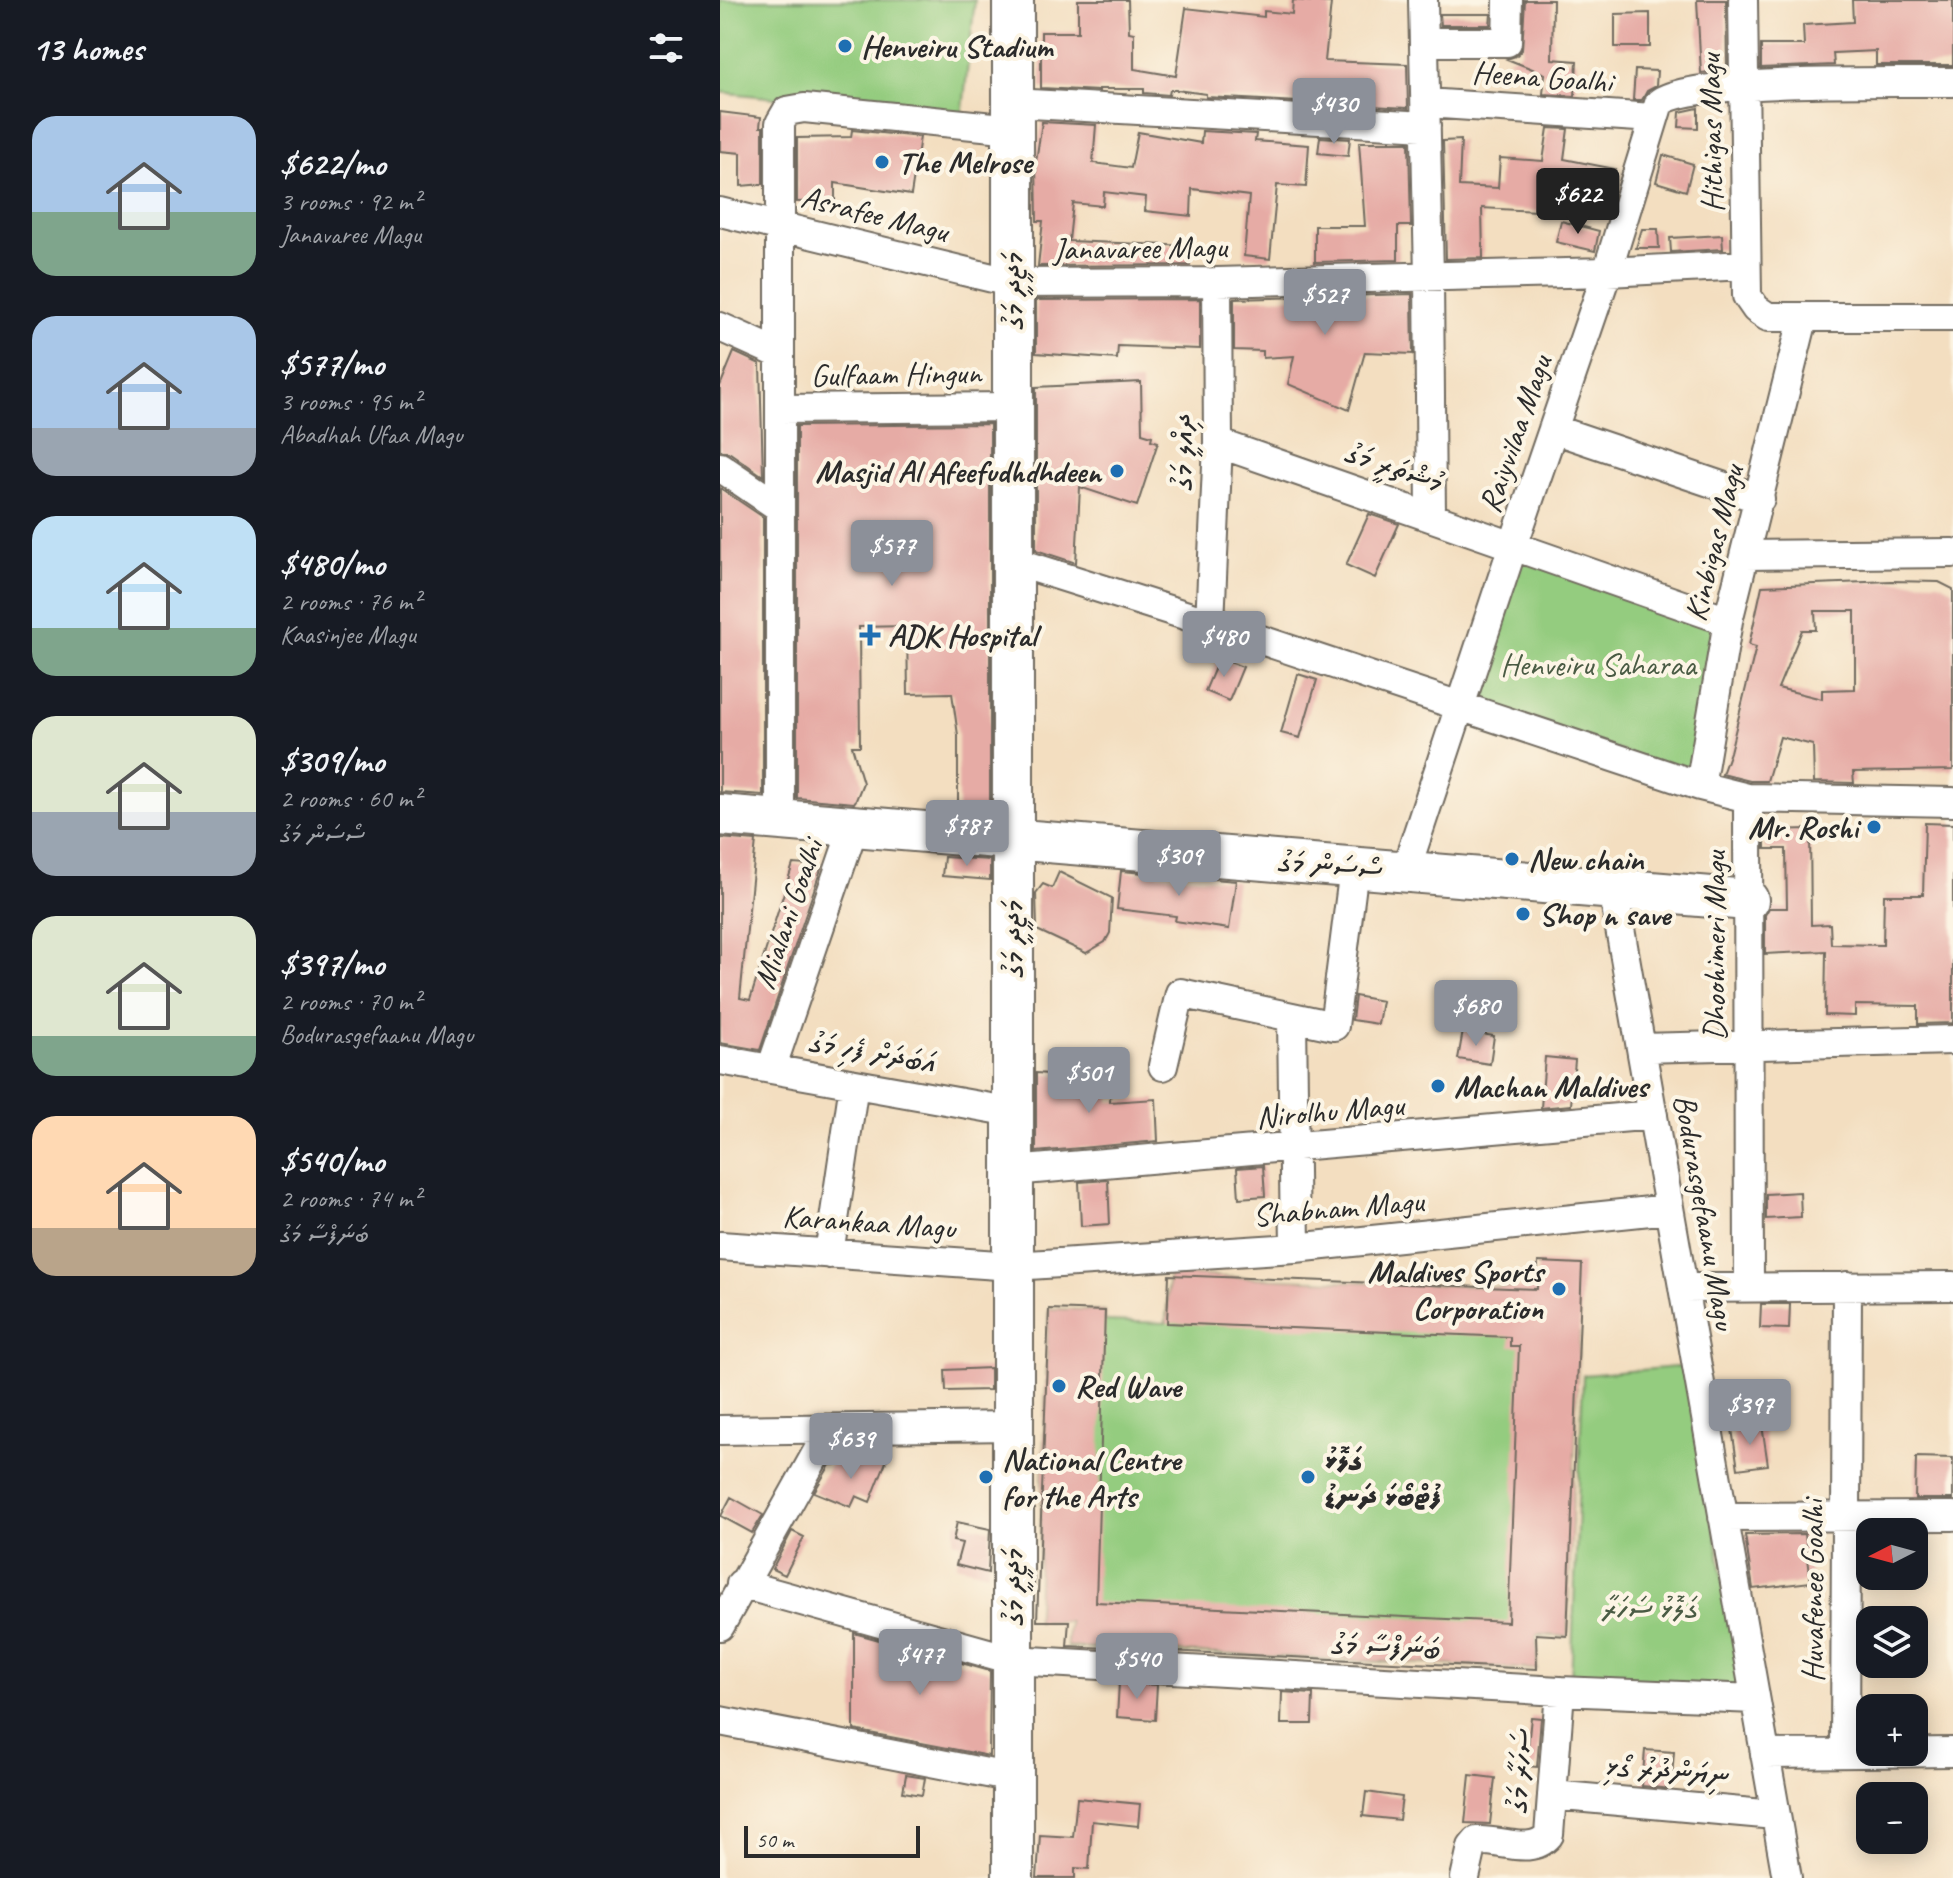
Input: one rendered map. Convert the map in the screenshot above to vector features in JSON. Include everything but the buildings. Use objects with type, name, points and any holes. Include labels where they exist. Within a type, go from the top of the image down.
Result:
[{"type":"street","name":"މަޖީދީ މަގު","points":[[1013,0],[1013,1878]]},
{"type":"street","points":[[1423,0],[1431,517]]},
{"type":"street","points":[[1424,42],[1507,42],[1508,0]]},
{"type":"street","name":"Hithigas Magu","points":[[1743,0],[1747,296],[1756,309],[1768,317],[1803,319]]},
{"type":"street","points":[[1653,118],[1659,103],[1669,95],[1745,84],[1953,82]]},
{"type":"street","name":"Heena Goalhi","points":[[780,225],[780,123],[787,111],[804,108],[1013,116],[1653,118]]},
{"type":"street","name":"Raiyvilaa Magu","points":[[1405,872],[1607,272],[1653,118]]},
{"type":"street","name":"Asrafee Magu","points":[[720,212],[1013,283]]},
{"type":"street","points":[[780,225],[780,820]]},
{"type":"street","name":"Janavaree Magu","points":[[1013,283],[1217,282],[1607,272],[1746,265]]},
{"type":"street","name":"ދިއްލީ މަގު","points":[[1210,623],[1218,443],[1217,282]]},
{"type":"street","points":[[1803,319],[1953,317]]},
{"type":"street","name":"Kinbigas Magu","points":[[1700,786],[1728,621],[1803,319]]},
{"type":"street","points":[[720,327],[780,354]]},
{"type":"street","name":"Gulfaam Hingun","points":[[780,409],[1013,407]]},
{"type":"street","points":[[1553,429],[1760,499]]},
{"type":"street","name":"މުޝްތަރީ މަގު","points":[[1218,443],[1728,621]]},
{"type":"street","points":[[720,467],[780,508]]},
{"type":"street","points":[[1746,555],[1953,553]]},
{"type":"street","points":[[1013,561],[1700,786],[1748,798],[1953,802]]},
{"type":"street","name":"Dhoohimeri Magu","points":[[1748,798],[1749,1287]]},
{"type":"street","name":"ސޯސަން މަގު","points":[[720,815],[1748,900]]},
{"type":"street","name":"Mialani Goalhi","points":[[771,1069],[854,826]]},
{"type":"street","points":[[1163,1066],[1180,993],[1334,1026],[1354,868]]},
{"type":"street","name":"Bodurasgefaanu Magu","points":[[1613,889],[1787,1878]]},
{"type":"street","points":[[1292,1018],[1295,1248]]},
{"type":"street","points":[[1641,1048],[1953,1040]]},
{"type":"street","name":"އަބަދަށް ފެހި މަގު","points":[[720,1060],[1013,1112]]},
{"type":"street","points":[[829,1254],[854,1084]]},
{"type":"street","name":"Nirolhu Magu","points":[[1013,1171],[1653,1115]]},
{"type":"street","name":"Shabnam Magu","points":[[1013,1266],[1295,1248],[1669,1209]]},
{"type":"street","name":"Karankaa Magu","points":[[720,1246],[1013,1266]]},
{"type":"street","name":"Huvafenee Goalhi","points":[[1845,1753],[1847,1286]]},
{"type":"street","points":[[1683,1288],[1953,1286]]},
{"type":"street","points":[[720,1430],[1013,1426]]},
{"type":"street","points":[[720,1626],[830,1429]]},
{"type":"street","points":[[1723,1517],[1953,1516]]},
{"type":"street","name":"ބަނަފްސާ މަގު","points":[[741,1584],[1013,1660],[1755,1699]]},
{"type":"street","name":"ސަހަރާ މަގު","points":[[1465,1878],[1472,1847],[1477,1841],[1530,1846],[1543,1843],[1549,1835],[1560,1691]]},
{"type":"street","points":[[720,1721],[1013,1778]]},
{"type":"street","points":[[1765,1754],[1953,1752]]},
{"type":"street","name":"ނިޔަންދުރު ގޯޅި","points":[[1552,1795],[1775,1815]]},
{"type":"green space","name":"Henveiru Stadium","points":[[720,0],[975,0],[962,118],[720,92]]},
{"type":"green space","name":"Henveiru Saharaa","points":[[1517,557],[1719,626],[1692,775],[1473,701]]},
{"type":"green space","name":"ގަލޮޅު ފުޓްބޯޅަ ދަނޑު","points":[[1169,1275],[1513,1288],[1513,1330],[1579,1333],[1567,1636],[1536,1635],[1537,1669],[1067,1647],[1069,1621],[1037,1621],[1049,1309],[1105,1311],[1105,1321],[1166,1323]]},
{"type":"green space","name":"ގަލޮޅު ސަހަރާ","points":[[1687,1366],[1742,1690],[1571,1683],[1583,1375]]},
{"type":"place","name":"Henveiru Stadium","points":[[845,46]]},
{"type":"place","name":"The Melrose","points":[[882,162]]},
{"type":"place","name":"Masjid Al Afeefudhdhdeen","points":[[1117,471]]},
{"type":"place","name":"ADK Hospital","points":[[870,635]]},
{"type":"place","name":"Mr. Roshi","points":[[1874,827]]},
{"type":"place","name":"New chain","points":[[1512,859]]},
{"type":"place","name":"Shop n save","points":[[1523,914]]},
{"type":"place","name":"Machan Maldives","points":[[1438,1086]]},
{"type":"place","name":"Maldives Sports Corporation","points":[[1559,1289]]},
{"type":"place","name":"Red Wave","points":[[1059,1386]]},
{"type":"place","name":"National Centre for the Arts","points":[[986,1477]]},
{"type":"place","name":"ގަލޮޅު ފުޓްބޯޅަ ދަނޑު","points":[[1308,1477]]}]
